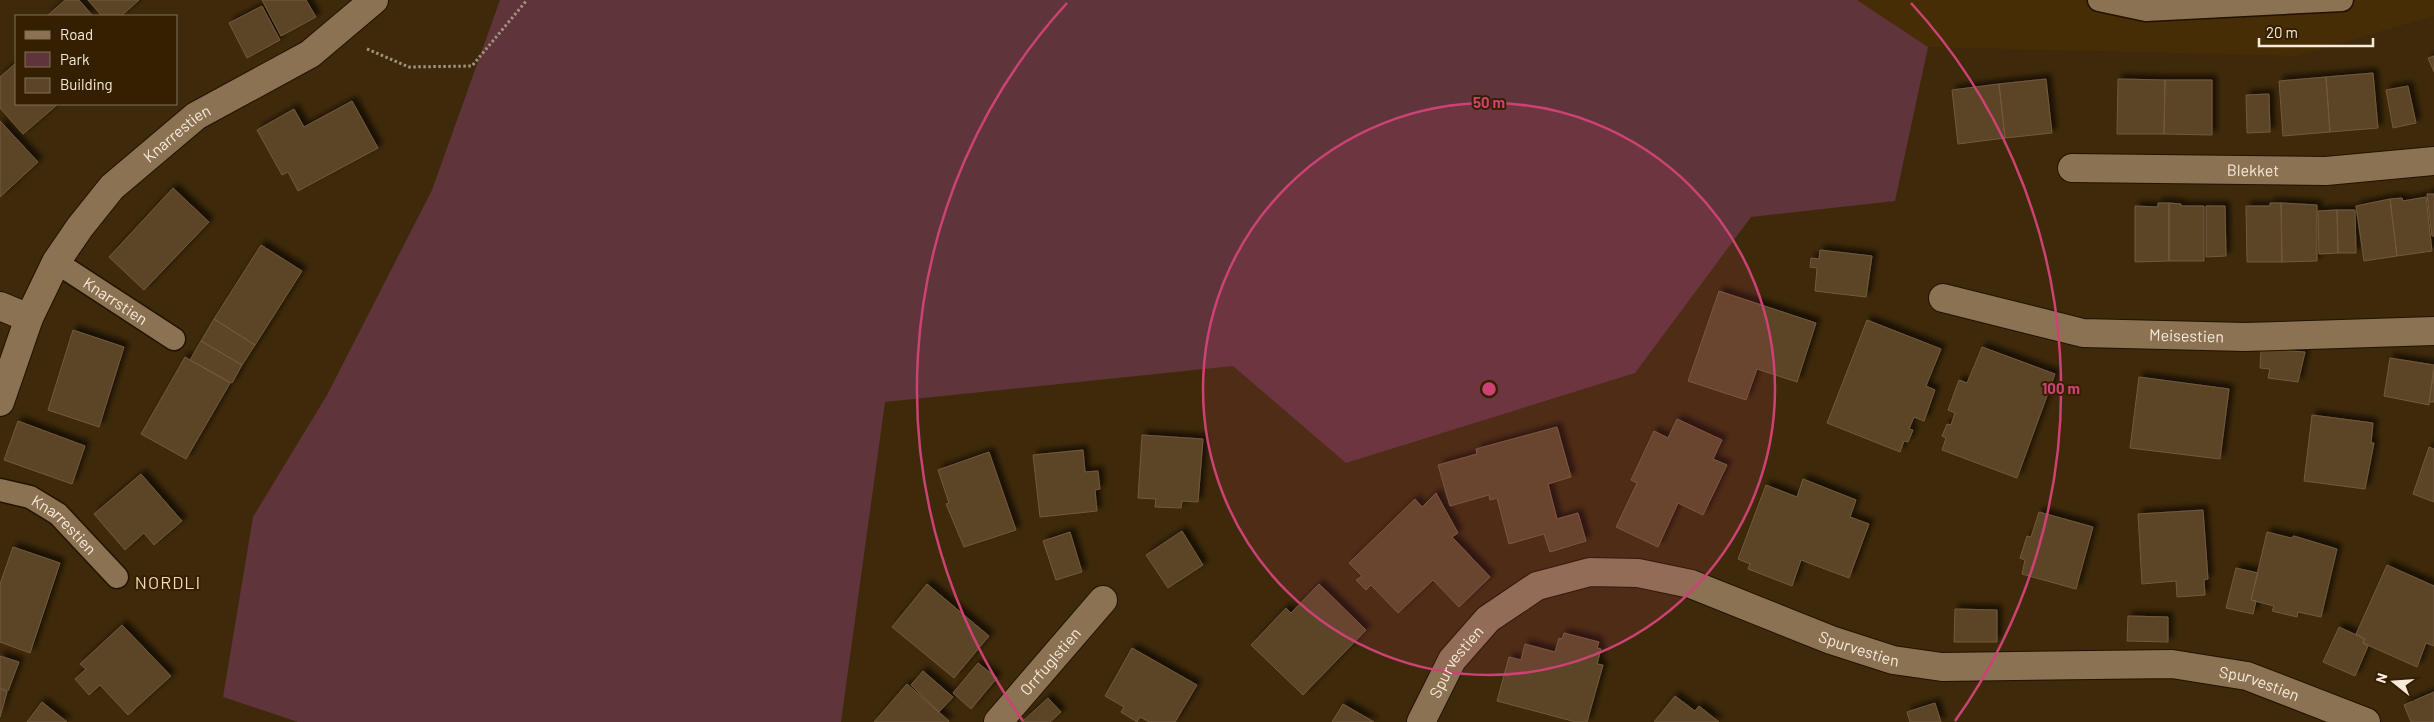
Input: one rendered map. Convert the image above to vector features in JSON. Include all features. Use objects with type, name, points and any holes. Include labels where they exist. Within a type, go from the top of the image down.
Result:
[{"type":"street","name":"Knarrestien","points":[[0,402],[29,318],[56,262],[80,227],[112,187],[158,146],[196,116],[310,54],[374,0]]},
{"type":"street","name":"Blekket","points":[[2072,168],[2326,171],[2434,161]]},
{"type":"street","name":"Meisestien","points":[[1943,298],[2083,334],[2245,337],[2434,331]]},
{"type":"street","points":[[0,306],[29,318]]},
{"type":"street","name":"Spurvestien","points":[[1421,722],[1452,660],[1488,619],[1537,586],[1590,572],[1638,573],[1691,584],[1831,640],[1893,660],[1942,667],[2172,664],[2247,676],[2366,722]]},
{"type":"street","name":"Orrfuglstien","points":[[998,722],[1103,600]]},
{"type":"lane","points":[[2099,0],[2146,10],[2342,0]]},
{"type":"lane","name":"Knarrstien","points":[[56,262],[174,340]]},
{"type":"lane","name":"Knarrestien","points":[[0,490],[30,497],[58,514],[117,577]]},
{"type":"path","points":[[325,40],[366,49],[409,67],[472,66],[527,0]]},
{"type":"shaded area","points":[[1857,0],[2434,0],[2434,16],[2297,56],[1928,47]]},
{"type":"green space","points":[[500,0],[1857,0],[1928,47],[1895,201],[1751,217],[1635,373],[1346,463],[1233,366],[885,402],[841,722],[298,722],[223,697],[253,517],[327,395],[432,190]]},
{"type":"building","points":[[65,0],[79,0],[92,15],[48,15]]},
{"type":"building","points":[[88,0],[139,0],[122,15],[101,15]]},
{"type":"building","points":[[262,0],[306,0],[316,17],[281,36]]},
{"type":"building","points":[[262,6],[280,40],[247,58],[229,23]]},
{"type":"building","points":[[2434,56],[2434,72],[2428,58]]},
{"type":"building","points":[[15,64],[15,105],[57,105],[23,134],[0,108],[0,77]]},
{"type":"building","points":[[2373,73],[2378,128],[2330,132],[2326,77]]},
{"type":"building","points":[[2326,77],[2330,132],[2283,136],[2279,81]]},
{"type":"building","points":[[2046,79],[2052,133],[2005,138],[1999,84]]},
{"type":"building","points":[[2118,79],[2165,80],[2164,134],[2117,134]]},
{"type":"building","points":[[2165,80],[2212,80],[2212,135],[2164,134]]},
{"type":"building","points":[[1999,84],[2005,138],[1958,144],[1952,90]]},
{"type":"building","points":[[2408,86],[2416,123],[2393,128],[2386,90]]},
{"type":"building","points":[[2269,94],[2270,132],[2247,133],[2246,95]]},
{"type":"building","points":[[352,101],[378,148],[298,191],[288,172],[282,175],[257,130],[294,109],[304,127]]},
{"type":"building","points":[[0,121],[38,162],[0,197]]},
{"type":"building","points":[[173,188],[209,222],[144,290],[109,257]]},
{"type":"building","points":[[2427,194],[2434,194],[2434,236],[2432,236]]},
{"type":"building","points":[[2426,197],[2432,251],[2397,256],[2390,199],[2402,198],[2403,201]]},
{"type":"building","points":[[2390,199],[2397,256],[2364,261],[2356,206]]},
{"type":"building","points":[[2158,203],[2169,203],[2169,261],[2135,262],[2135,206],[2158,207]]},
{"type":"building","points":[[2169,203],[2181,204],[2181,206],[2204,206],[2204,261],[2169,261]]},
{"type":"building","points":[[2270,203],[2281,203],[2282,262],[2247,262],[2246,206],[2270,206]]},
{"type":"building","points":[[2281,203],[2317,205],[2317,261],[2282,262]]},
{"type":"building","points":[[2206,206],[2225,206],[2226,256],[2206,257]]},
{"type":"building","points":[[2337,210],[2355,210],[2356,253],[2338,253]]},
{"type":"building","points":[[2337,210],[2338,253],[2319,254],[2318,211]]},
{"type":"building","points":[[261,245],[302,271],[255,345],[214,319]]},
{"type":"building","points":[[1820,250],[1872,256],[1866,297],[1815,291],[1817,268],[1810,267],[1811,258],[1819,259]]},
{"type":"building","points":[[1719,291],[1816,323],[1797,382],[1757,369],[1746,400],[1688,381]]},
{"type":"building","points":[[214,319],[255,345],[242,365],[201,341]]},
{"type":"building","points":[[1867,320],[1941,349],[1926,386],[1935,390],[1924,421],[1914,417],[1909,429],[1913,430],[1908,442],[1904,441],[1900,452],[1827,423]]},
{"type":"building","points":[[73,330],[124,347],[99,427],[48,410]]},
{"type":"building","points":[[201,341],[242,365],[232,383],[190,360]]},
{"type":"building","points":[[1982,347],[2055,374],[2017,478],[1942,450],[1946,438],[1942,436],[1947,424],[1951,425],[1955,413],[1948,410],[1959,380],[1967,383]]},
{"type":"building","points":[[2261,349],[2305,352],[2298,382],[2268,378],[2270,369],[2260,368]]},
{"type":"building","points":[[185,357],[230,383],[186,459],[141,434]]},
{"type":"building","points":[[2390,358],[2434,365],[2429,405],[2384,396]]},
{"type":"building","points":[[2434,370],[2434,402],[2429,402]]},
{"type":"building","points":[[2139,377],[2229,389],[2220,459],[2130,448]]},
{"type":"building","points":[[2312,415],[2373,423],[2371,443],[2374,443],[2365,489],[2304,481]]},
{"type":"building","points":[[1677,419],[1722,440],[1713,459],[1727,465],[1703,515],[1678,503],[1658,547],[1616,527],[1637,483],[1631,480],[1654,431],[1668,438]]},
{"type":"building","points":[[18,421],[85,446],[72,484],[4,460]]},
{"type":"building","points":[[1557,427],[1571,477],[1548,484],[1557,519],[1578,513],[1586,541],[1550,552],[1544,534],[1509,544],[1497,498],[1490,500],[1489,495],[1450,506],[1438,465],[1477,454],[1476,449]]},
{"type":"building","points":[[1142,435],[1203,439],[1198,502],[1182,501],[1181,508],[1155,507],[1156,499],[1138,498]]},
{"type":"building","points":[[2429,447],[2434,449],[2434,502],[2413,494]]},
{"type":"building","points":[[1083,450],[1085,472],[1098,471],[1100,489],[1095,490],[1097,511],[1040,517],[1033,455]]},
{"type":"building","points":[[989,452],[1016,530],[964,547],[946,504],[949,503],[938,470]]},
{"type":"building","points":[[141,474],[182,521],[154,545],[144,533],[125,550],[94,514]]},
{"type":"building","points":[[1803,479],[1856,500],[1850,517],[1869,524],[1849,578],[1801,560],[1792,586],[1748,569],[1750,564],[1738,559],[1766,485],[1797,497]]},
{"type":"building","points":[[1436,493],[1458,533],[1452,537],[1490,577],[1459,607],[1433,580],[1398,613],[1371,585],[1366,590],[1356,580],[1362,576],[1349,563],[1415,499],[1422,507]]},
{"type":"building","points":[[2203,510],[2208,579],[2204,580],[2205,595],[2177,597],[2176,581],[2142,584],[2138,514]]},
{"type":"building","points":[[2039,512],[2093,527],[2076,589],[2022,574],[2025,560],[2020,558],[2027,536],[2031,537]]},
{"type":"building","points":[[1182,531],[1203,565],[1168,588],[1146,555]]},
{"type":"building","points":[[1070,532],[1082,572],[1056,580],[1043,541]]},
{"type":"building","points":[[2267,532],[2291,538],[2294,536],[2337,549],[2321,617],[2298,612],[2297,617],[2272,611],[2274,606],[2251,600]]},
{"type":"building","points":[[13,547],[60,563],[30,653],[0,642],[0,584]]},
{"type":"building","points":[[2387,565],[2434,586],[2434,646],[2426,643],[2417,667],[2363,643],[2365,639],[2356,634]]},
{"type":"building","points":[[2236,568],[2258,573],[2251,600],[2256,601],[2253,614],[2226,608]]},
{"type":"building","points":[[927,584],[989,636],[954,678],[892,627]]},
{"type":"building","points":[[1319,584],[1366,630],[1303,695],[1251,645],[1286,608],[1291,613]]},
{"type":"building","points":[[1955,609],[1997,610],[1997,642],[1954,642]]},
{"type":"building","points":[[2128,616],[2168,617],[2168,642],[2127,641]]},
{"type":"building","points":[[122,625],[171,676],[128,715],[100,685],[89,695],[75,679],[86,669],[80,664]]},
{"type":"building","points":[[2339,627],[2365,639],[2363,643],[2368,646],[2355,676],[2323,662]]},
{"type":"building","points":[[1564,633],[1599,642],[1597,648],[1601,649],[1597,664],[1603,665],[1587,722],[1576,722],[1497,701],[1509,657],[1521,660],[1525,644],[1555,652],[1559,638],[1562,639]]},
{"type":"building","points":[[1132,648],[1197,685],[1175,722],[1150,722],[1140,717],[1137,722],[1121,712],[1124,707],[1105,696]]},
{"type":"building","points":[[0,656],[19,662],[8,691],[0,688]]},
{"type":"building","points":[[978,663],[997,678],[971,709],[953,693]]},
{"type":"building","points":[[923,671],[953,697],[939,712],[911,685]]},
{"type":"building","points":[[907,684],[949,721],[874,722]]},
{"type":"building","points":[[0,689],[7,692],[0,717]]},
{"type":"building","points":[[2434,692],[2434,722],[2411,722],[2404,705]]},
{"type":"building","points":[[1675,696],[1695,711],[1699,706],[1719,722],[1654,722]]},
{"type":"building","points":[[1048,698],[1061,712],[1050,722],[1022,722]]},
{"type":"building","points":[[42,702],[67,722],[27,722]]},
{"type":"building","points":[[1935,703],[1941,722],[1910,722],[1907,712]]},
{"type":"building","points":[[1343,704],[1374,722],[1332,722]]},
{"type":"district","name":"NORDLI","points":[[168,583]]}]
